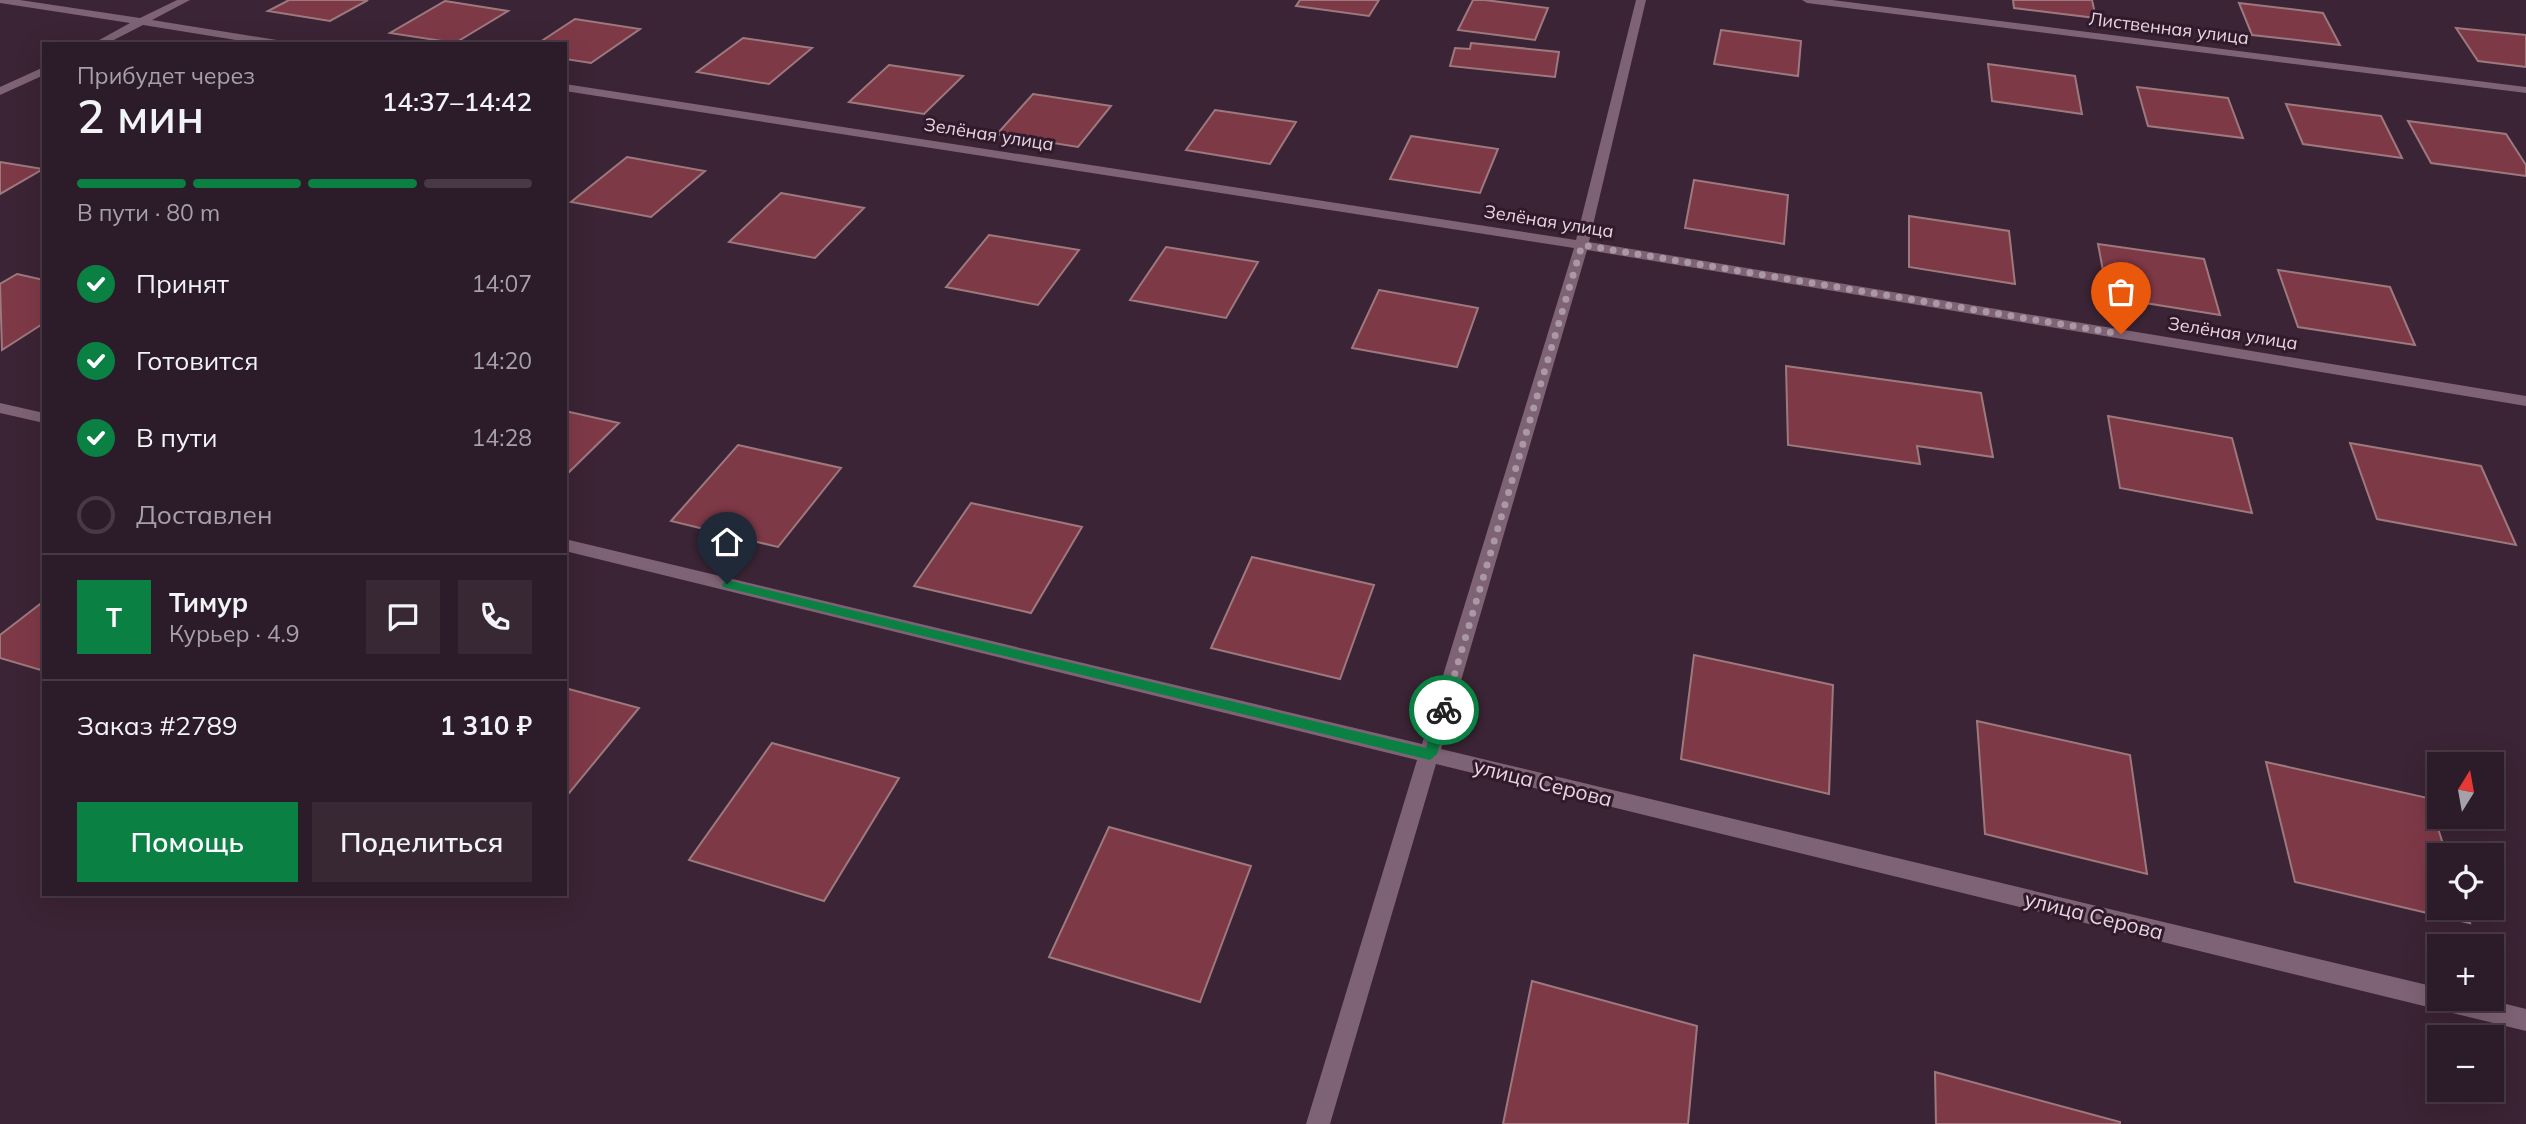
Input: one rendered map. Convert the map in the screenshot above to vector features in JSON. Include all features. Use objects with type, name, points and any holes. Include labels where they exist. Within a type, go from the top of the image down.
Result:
[{"type":"street","points":[[0,0],[270,42]]},
{"type":"street","points":[[101,42],[185,0]]},
{"type":"street","points":[[1318,1124],[1582,245],[1641,0]]},
{"type":"street","name":"Лиственная улица","points":[[1807,0],[2526,90]]},
{"type":"street","points":[[0,92],[42,71]]},
{"type":"street","name":"Зелёная улица","points":[[567,88],[1582,245],[2526,401]]},
{"type":"street","points":[[0,408],[42,418]]},
{"type":"street","name":"улица Серова","points":[[567,545],[2427,996]]},
{"type":"street","name":"улица Серова","points":[[2489,1011],[2526,1020]]},
{"type":"building","points":[[289,0],[368,0],[330,21],[268,11]]},
{"type":"building","points":[[1300,0],[1379,0],[1369,16],[1296,6]]},
{"type":"building","points":[[1473,0],[1548,8],[1535,40],[1458,30]]},
{"type":"building","points":[[2013,0],[2092,0],[2096,18],[2014,8]]},
{"type":"building","points":[[445,1],[508,11],[457,42],[390,33]]},
{"type":"building","points":[[2239,3],[2323,13],[2340,45],[2252,35]]},
{"type":"building","points":[[575,19],[640,29],[591,63],[567,59],[567,42],[540,42]]},
{"type":"building","points":[[2456,28],[2526,35],[2526,67],[2478,61]]},
{"type":"building","points":[[1721,30],[1801,41],[1798,76],[1714,64]]},
{"type":"building","points":[[743,38],[812,48],[769,84],[697,72]]},
{"type":"building","points":[[1471,43],[1559,52],[1555,77],[1450,66],[1455,48],[1470,49]]},
{"type":"building","points":[[1988,64],[2075,76],[2082,114],[1992,101]]},
{"type":"building","points":[[889,65],[963,76],[924,114],[849,102]]},
{"type":"building","points":[[2137,87],[2228,98],[2243,138],[2148,126]]},
{"type":"building","points":[[1033,94],[1111,106],[1078,147],[997,134]]},
{"type":"building","points":[[2286,104],[2381,116],[2402,158],[2303,144]]},
{"type":"building","points":[[1215,110],[1296,122],[1270,164],[1186,150]]},
{"type":"building","points":[[2408,121],[2506,134],[2526,165],[2526,176],[2431,163]]},
{"type":"building","points":[[1411,136],[1498,149],[1480,193],[1390,179]]},
{"type":"building","points":[[627,157],[705,171],[651,217],[571,202]]},
{"type":"building","points":[[0,162],[42,169],[42,170],[0,194]]},
{"type":"building","points":[[1694,180],[1788,195],[1784,244],[1685,228]]},
{"type":"building","points":[[781,193],[864,208],[815,258],[729,242]]},
{"type":"building","points":[[1909,216],[2009,231],[2015,284],[1909,267]]},
{"type":"building","points":[[989,235],[1079,250],[1038,305],[946,287]]},
{"type":"building","points":[[2098,244],[2204,259],[2220,315],[2108,297]]},
{"type":"building","points":[[1166,247],[1258,262],[1226,318],[1130,300]]},
{"type":"building","points":[[2278,270],[2390,287],[2415,345],[2298,327]]},
{"type":"building","points":[[17,274],[42,280],[42,324],[2,350],[0,284]]},
{"type":"building","points":[[1379,290],[1478,308],[1457,367],[1352,348]]},
{"type":"building","points":[[1786,366],[1981,393],[1993,457],[1917,446],[1920,464],[1788,445]]},
{"type":"building","points":[[567,411],[619,423],[567,474]]},
{"type":"building","points":[[2108,416],[2232,438],[2252,513],[2120,488]]},
{"type":"building","points":[[2350,443],[2481,466],[2516,545],[2377,519]]},
{"type":"building","points":[[738,445],[841,468],[778,547],[671,521]]},
{"type":"building","points":[[971,503],[1082,527],[1031,613],[914,586]]},
{"type":"building","points":[[1252,557],[1374,585],[1340,679],[1211,648]]},
{"type":"building","points":[[42,603],[42,670],[0,658],[0,635]]},
{"type":"building","points":[[1694,655],[1833,685],[1829,794],[1681,759]]},
{"type":"building","points":[[567,689],[639,708],[567,796]]},
{"type":"building","points":[[1977,721],[2130,755],[2147,874],[1985,834]]},
{"type":"building","points":[[772,743],[899,778],[824,901],[689,860]]},
{"type":"building","points":[[2266,762],[2427,798],[2427,830],[2438,830],[2443,843],[2427,843],[2427,913],[2295,882]]},
{"type":"building","points":[[1109,827],[1251,866],[1200,1002],[1049,957]]},
{"type":"building","points":[[1532,981],[1697,1026],[1688,1124],[1503,1124]]},
{"type":"building","points":[[1935,1072],[2120,1122],[2120,1124],[1936,1124]]},
{"type":"way so far","points":[[1444,710],[1582,245],[2121,334]]},
{"type":"route","points":[[727,584],[1430,754],[1444,710]]}]
